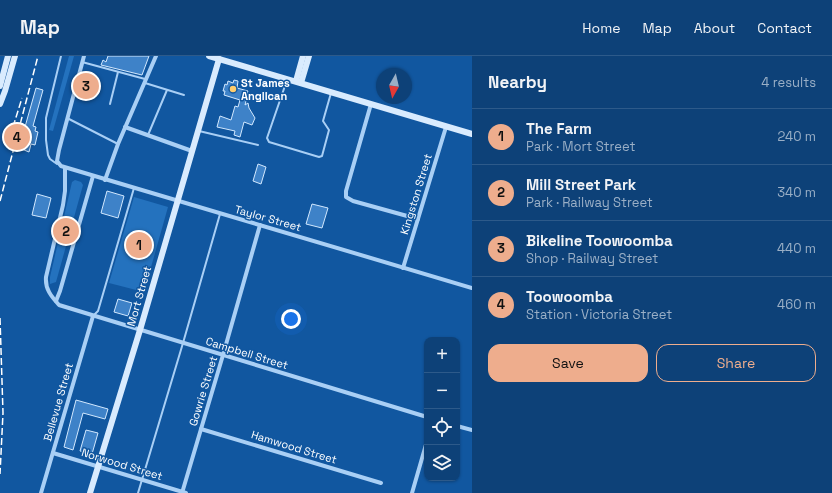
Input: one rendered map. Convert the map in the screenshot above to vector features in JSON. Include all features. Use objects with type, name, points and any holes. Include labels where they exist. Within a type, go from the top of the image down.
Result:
[{"type":"street","points":[[0,86],[8,56]]},
{"type":"street","points":[[0,104],[6,91],[15,56]]},
{"type":"street","points":[[59,166],[57,160],[84,56]]},
{"type":"street","points":[[104,180],[156,56]]},
{"type":"street","points":[[209,56],[472,134]]},
{"type":"street","points":[[298,82],[304,56]]},
{"type":"street","points":[[298,82],[309,56]]},
{"type":"street","name":"Mort Street","points":[[90,493],[140,330],[219,59]]},
{"type":"street","points":[[371,104],[346,191],[346,197],[353,201],[418,219]]},
{"type":"street","name":"Kingston Street","points":[[403,268],[446,126]]},
{"type":"street","points":[[125,127],[192,151]]},
{"type":"street","name":"Taylor Street","points":[[59,166],[472,288]]},
{"type":"street","points":[[56,302],[46,286],[46,277],[63,205],[65,191],[65,168]]},
{"type":"street","points":[[56,302],[93,176]]},
{"type":"street","name":"Gowrie Street","points":[[183,493],[260,225]]},
{"type":"street","name":"Campbell Street","points":[[56,302],[62,306],[93,316],[424,416]]},
{"type":"street","name":"Bellevue Street","points":[[41,493],[93,316]]},
{"type":"street","points":[[460,427],[472,430]]},
{"type":"street","name":"Hamwood Street","points":[[201,429],[381,483]]},
{"type":"street","points":[[412,493],[426,445]]},
{"type":"street","name":"Norwood Street","points":[[53,453],[183,493]]},
{"type":"lane","points":[[59,166],[50,159],[48,155],[45,123],[61,56]]},
{"type":"lane","points":[[82,62],[146,81],[184,95]]},
{"type":"lane","points":[[110,104],[118,72]]},
{"type":"lane","points":[[288,79],[267,138],[269,142],[319,157],[322,156],[329,130],[324,121],[332,92]]},
{"type":"lane","points":[[148,135],[167,90]]},
{"type":"lane","points":[[67,118],[118,144]]},
{"type":"lane","points":[[198,131],[258,146]]},
{"type":"lane","points":[[93,316],[98,313],[134,188]]},
{"type":"lane","points":[[138,493],[220,214]]},
{"type":"shaded area","points":[[69,56],[74,56],[53,131],[49,130]]},
{"type":"shaded area","points":[[75,180],[81,182],[83,185],[56,282],[50,284],[50,277],[72,182]]},
{"type":"shaded area","points":[[134,197],[168,207],[144,292],[109,283]]},
{"type":"building","points":[[108,56],[149,56],[142,75],[101,65],[103,60],[106,62]]},
{"type":"building","points":[[234,80],[238,81],[237,88],[248,91],[245,105],[248,103],[249,108],[255,118],[252,125],[244,122],[240,137],[234,135],[235,131],[217,127],[220,116],[231,120],[235,106],[238,107],[240,100],[224,95],[225,91],[223,91],[225,84],[227,85],[228,81],[233,83]]},
{"type":"building","points":[[36,88],[43,90],[33,126],[36,127],[35,131],[38,132],[35,145],[31,144],[29,152],[19,148]]},
{"type":"building","points":[[258,164],[266,167],[261,184],[253,181]]},
{"type":"building","points":[[107,191],[124,196],[118,218],[101,213]]},
{"type":"building","points":[[37,194],[51,198],[46,218],[32,215]]},
{"type":"building","points":[[312,204],[328,208],[322,228],[306,224]]},
{"type":"building","points":[[118,299],[132,303],[128,316],[114,312]]},
{"type":"building","points":[[76,400],[108,409],[105,419],[83,413],[73,450],[64,447]]},
{"type":"building","points":[[86,430],[98,433],[92,454],[80,451]]},
{"type":"railway","points":[[0,201],[38,56]]},
{"type":"railway","points":[[13,127],[22,98]]},
{"type":"railway","points":[[0,318],[3,413],[0,474]]},
{"type":"place","name":"Bikeline Toowoomba","points":[[86,86]]},
{"type":"place","name":"St James Anglican","points":[[233,89]]},
{"type":"place","name":"Toowoomba","points":[[17,137]]},
{"type":"place","name":"Mill Street Park","points":[[66,231]]},
{"type":"place","name":"The Farm","points":[[139,245]]}]
